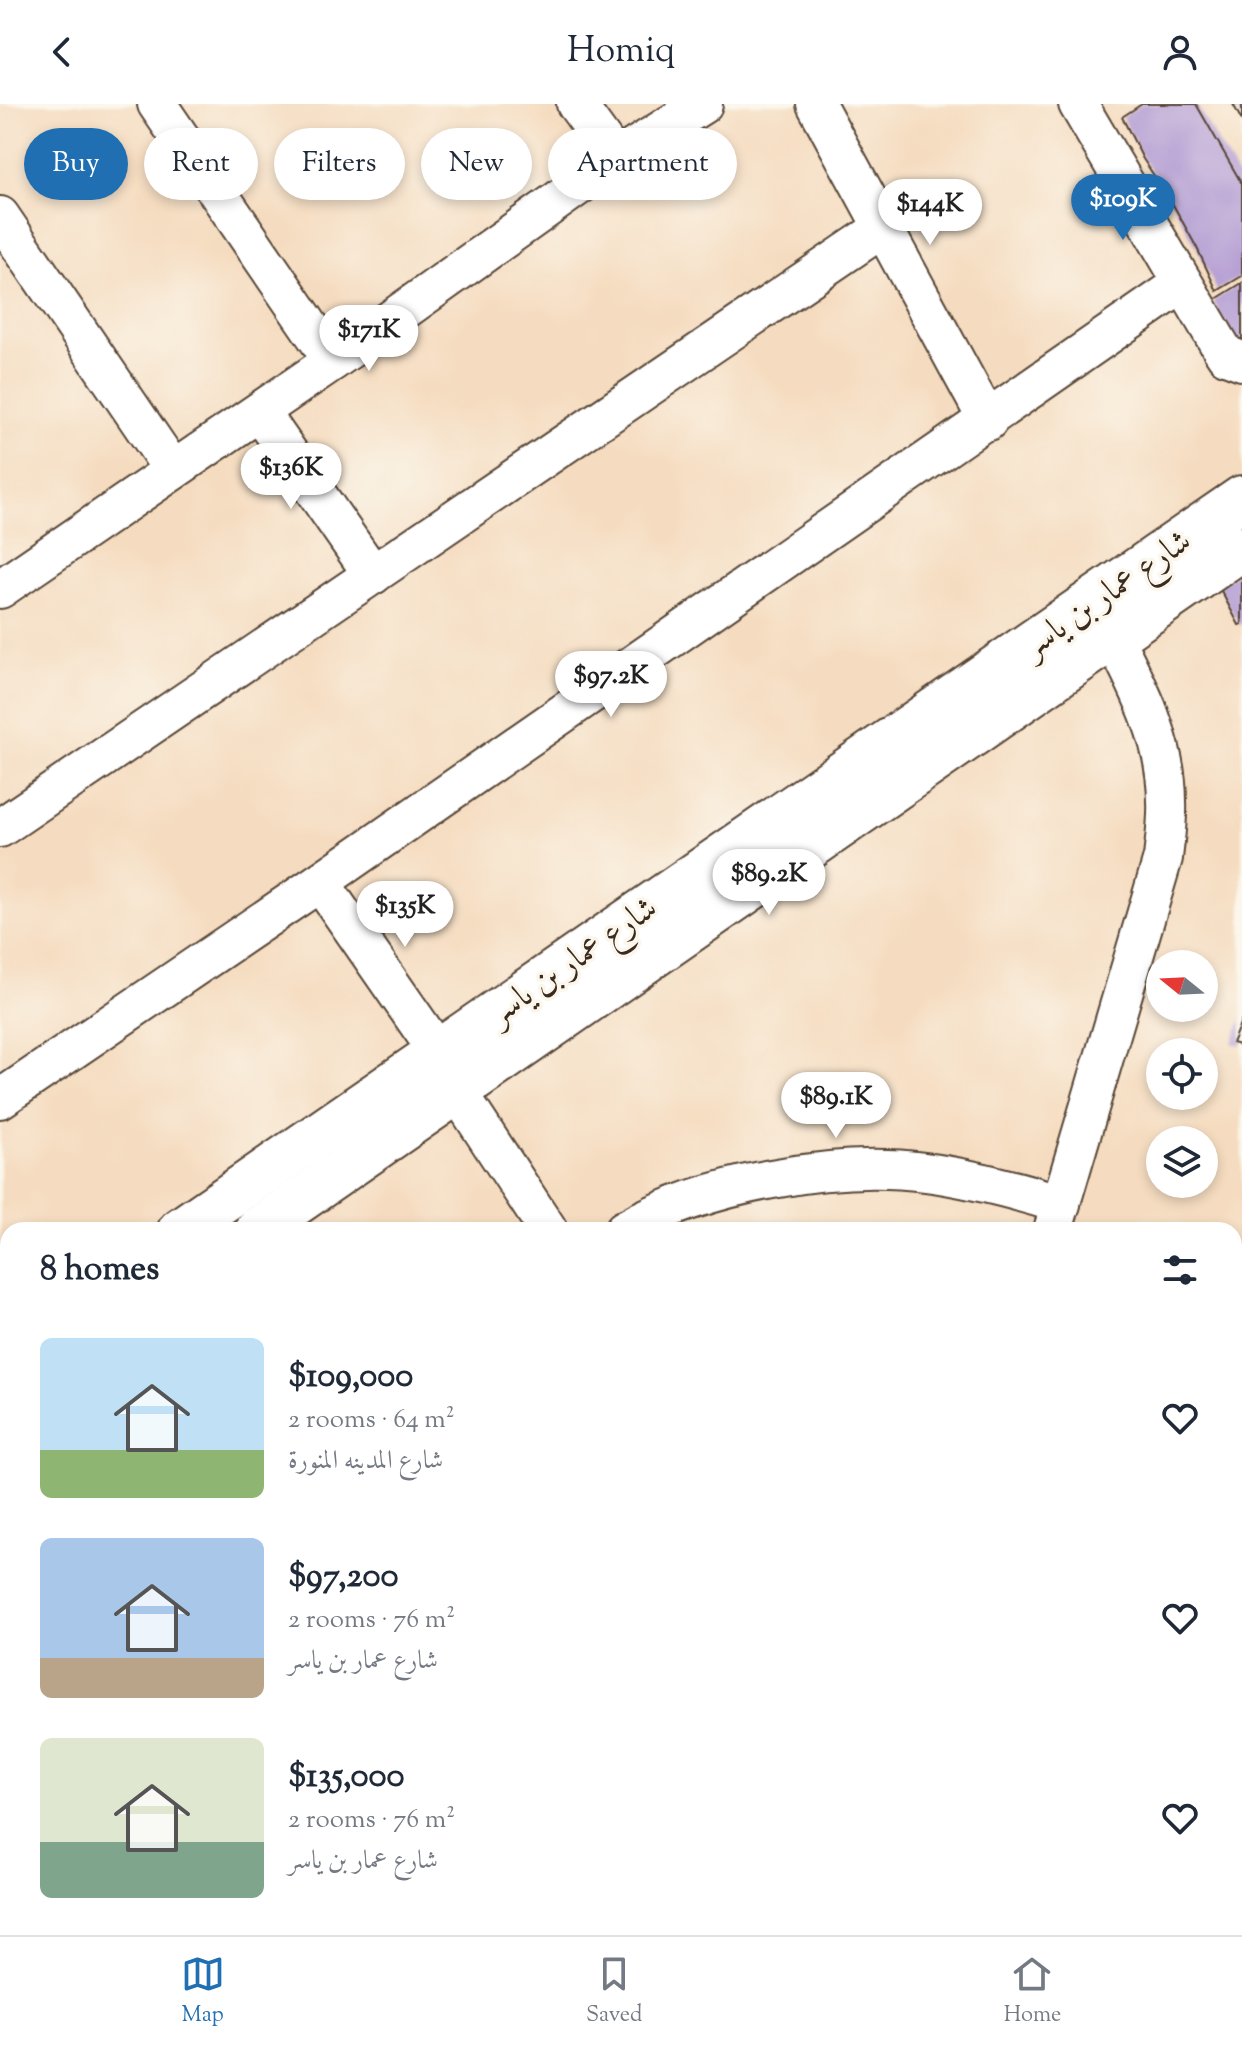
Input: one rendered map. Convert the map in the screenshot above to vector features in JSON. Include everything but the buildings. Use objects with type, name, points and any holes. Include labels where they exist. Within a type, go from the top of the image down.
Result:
[{"type":"street","points":[[157,104],[333,361]]},
{"type":"street","points":[[576,104],[593,128]]},
{"type":"street","points":[[665,128],[703,104]]},
{"type":"street","points":[[816,104],[988,421]]},
{"type":"street","points":[[1078,104],[1183,283],[1232,355]]},
{"type":"street","points":[[4,578],[260,412],[559,200]]},
{"type":"street","points":[[0,216],[173,470]]},
{"type":"street","points":[[0,828],[884,227]]},
{"type":"street","points":[[0,1099],[320,882],[1183,283]]},
{"type":"street","points":[[260,412],[373,575]]},
{"type":"street","name":"شارع عمار بن ياسر","points":[[192,1222],[1242,498]]},
{"type":"street","name":"شارع عمار بن ياسر","points":[[269,1222],[1242,548]]},
{"type":"street","points":[[642,1222],[700,1197],[772,1179],[847,1170],[921,1172],[995,1183],[1057,1217],[1163,858],[1168,800],[1160,743],[1141,689],[1113,637]]},
{"type":"street","points":[[320,882],[438,1052]]},
{"type":"street","points":[[457,1091],[543,1222]]}]
